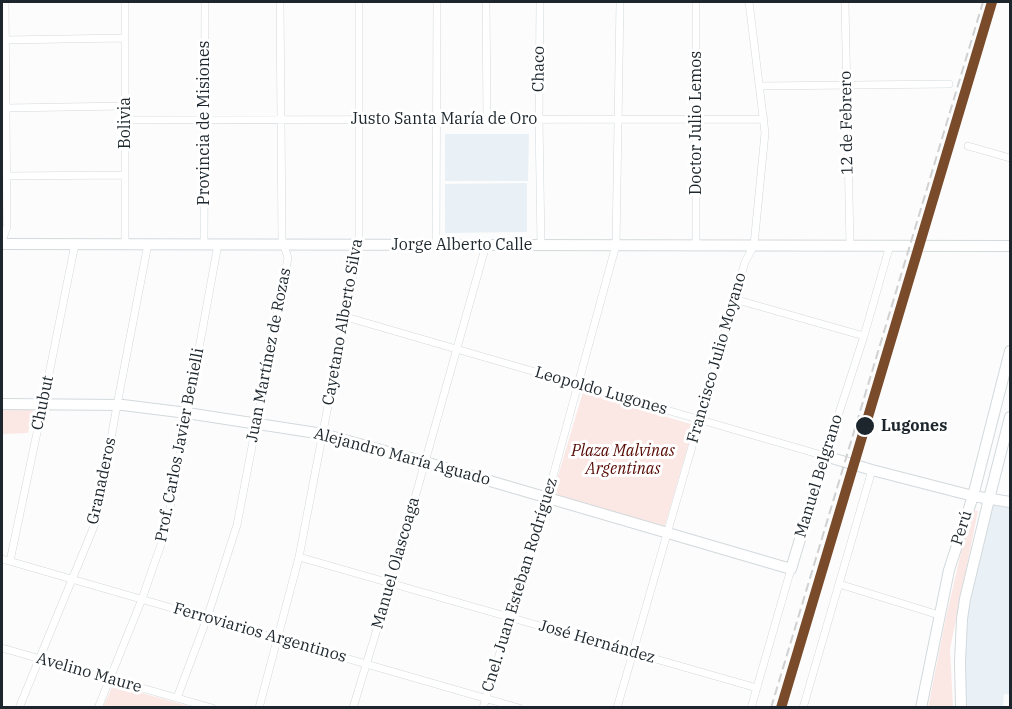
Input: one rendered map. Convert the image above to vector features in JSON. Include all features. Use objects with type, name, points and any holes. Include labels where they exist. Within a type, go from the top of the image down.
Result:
[{"type":"main road","name":"Jorge Alberto Calle","points":[[2,242],[1011,246]]},
{"type":"main road","name":"Perú","points":[[921,708],[953,555],[973,495],[1011,351]]},
{"type":"main road","name":"Alejandro María Aguado","points":[[2,404],[117,405],[187,413],[323,434],[791,569]]},
{"type":"main road","name":"Perú","points":[[961,708],[962,619],[989,499],[1011,417]]},
{"type":"main road","name":"Leopoldo Lugones","points":[[825,456],[989,499],[1011,502]]},
{"type":"main road","name":"Manuel Belgrano","points":[[791,569],[825,456]]},
{"type":"street","points":[[2,242],[7,227],[5,2]]},
{"type":"street","name":"Bolivia","points":[[125,2],[125,244]]},
{"type":"street","name":"Provincia de Misiones","points":[[204,244],[205,2]]},
{"type":"street","name":"Juan Martínez de Rozas","points":[[177,698],[207,618],[237,525],[288,258],[282,239],[280,2]]},
{"type":"street","name":"Cayetano Alberto Silva","points":[[259,708],[299,557],[358,244],[359,2]]},
{"type":"street","points":[[436,244],[437,2]]},
{"type":"street","points":[[486,2],[487,120]]},
{"type":"street","name":"Chaco","points":[[540,2],[538,119],[541,245]]},
{"type":"street","name":"Cnel. Juan Esteban Rodríguez","points":[[483,708],[547,498],[616,245],[620,2]]},
{"type":"street","name":"Doctor Julio Lemos","points":[[696,2],[696,245]]},
{"type":"street","name":"Francisco Julio Moyano","points":[[616,708],[745,262],[754,245],[765,133],[749,2]]},
{"type":"street","name":"12 de Febrero","points":[[845,2],[850,245]]},
{"type":"street","points":[[5,40],[125,38]]},
{"type":"street","points":[[760,86],[949,84]]},
{"type":"street","points":[[7,108],[125,106]]},
{"type":"street","name":"Justo Santa María de Oro","points":[[125,120],[764,119]]},
{"type":"street","points":[[968,146],[1011,158]]},
{"type":"street","points":[[7,176],[125,175]]},
{"type":"street","name":"Chubut","points":[[10,561],[75,244]]},
{"type":"street","name":"Granaderos","points":[[19,708],[97,519],[148,244]]},
{"type":"street","name":"Prof. Carlos Javier Benielli","points":[[98,708],[142,599],[166,530],[218,244]]},
{"type":"street","name":"Manuel Olascoaga","points":[[353,708],[391,583],[486,244]]},
{"type":"street","name":"Manuel Belgrano","points":[[825,456],[864,336],[890,245]]},
{"type":"street","points":[[734,299],[864,336]]},
{"type":"street","name":"Leopoldo Lugones","points":[[346,317],[825,456]]},
{"type":"street","points":[[805,707],[872,470]]},
{"type":"street","name":"José Hernández","points":[[299,557],[757,688]]},
{"type":"street","name":"Ferroviarios Argentinos","points":[[2,559],[519,708]]},
{"type":"street","name":"Manuel Belgrano","points":[[751,708],[791,569]]},
{"type":"street","points":[[839,584],[939,615]]},
{"type":"street","name":"Avelino Maure","points":[[2,648],[212,708]]},
{"type":"shaded area","points":[[445,134],[529,134],[528,181],[445,181]]},
{"type":"shaded area","points":[[527,183],[527,232],[445,233],[445,184]]},
{"type":"shaded area","points":[[991,504],[1010,507],[1010,695],[1004,694],[1003,707],[967,708],[964,685],[966,610]]},
{"type":"green space","name":"Plaza Malvinas Argentinas","points":[[583,392],[694,425],[664,529],[552,496]]},
{"type":"green space","points":[[2,410],[33,410],[28,433],[2,434]]},
{"type":"green space","points":[[971,510],[978,511],[950,649],[953,707],[928,708],[946,617]]},
{"type":"green space","points":[[113,685],[192,707],[103,707]]},
{"type":"railway","points":[[771,708],[983,2]]},
{"type":"transit line","points":[[781,708],[992,2]]},
{"type":"place","name":"Lugones","points":[[865,426]]}]
